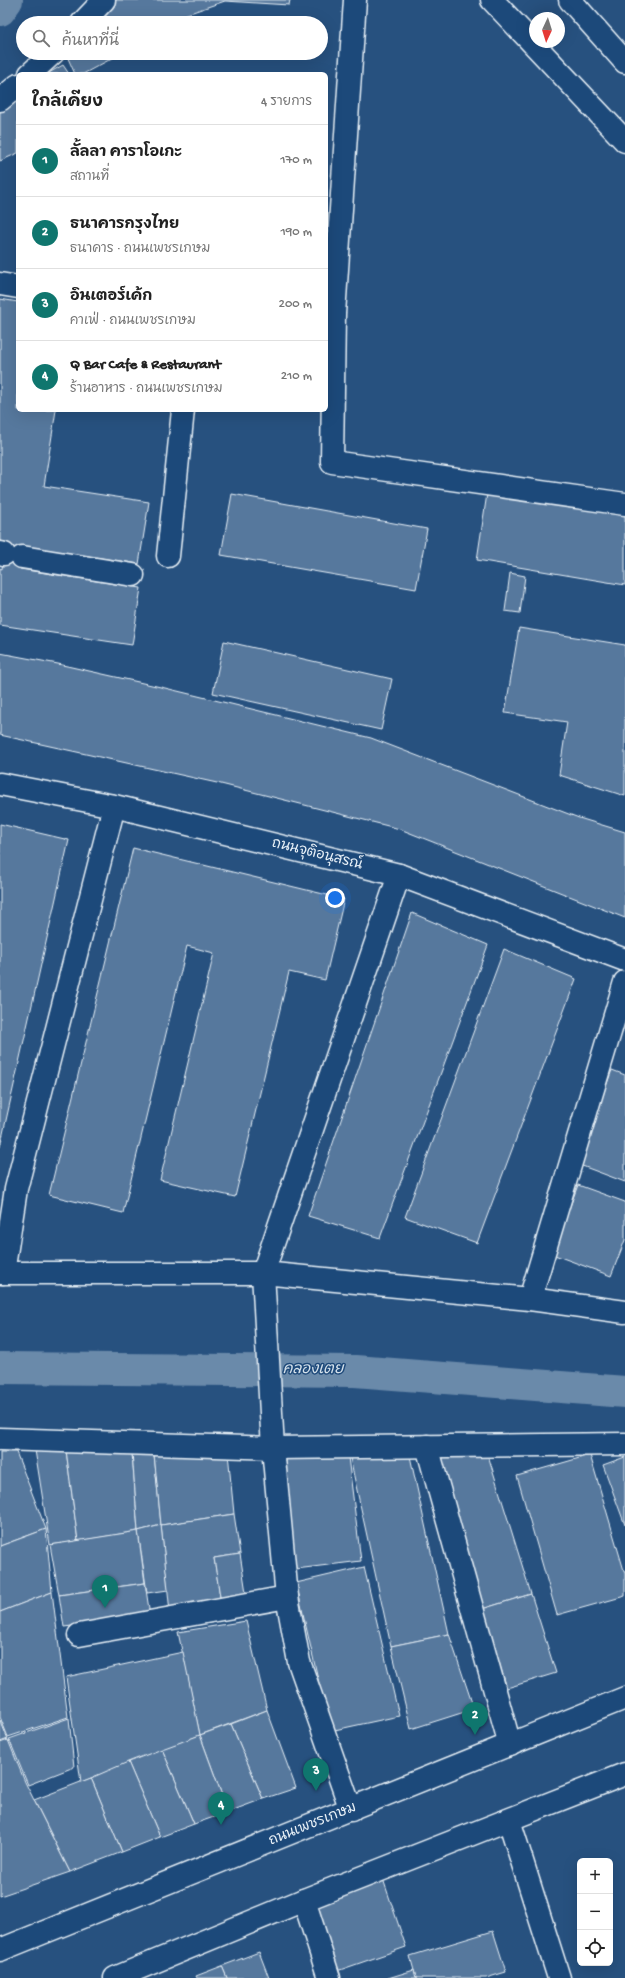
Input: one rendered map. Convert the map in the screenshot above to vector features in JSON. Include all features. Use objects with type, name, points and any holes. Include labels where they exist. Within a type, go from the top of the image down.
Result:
[{"type":"street","points":[[89,16],[104,0]]},
{"type":"street","points":[[356,0],[330,313],[332,462],[625,504]]},
{"type":"street","points":[[492,0],[625,141]]},
{"type":"street","points":[[570,0],[625,62]]},
{"type":"street","points":[[32,72],[45,60]]},
{"type":"street","points":[[0,100],[16,88]]},
{"type":"street","points":[[0,284],[16,287]]},
{"type":"street","points":[[168,556],[183,412]]},
{"type":"street","points":[[9,555],[133,575]]},
{"type":"street","name":"ถนนจุติอนุสรณ์","points":[[0,784],[114,806],[399,875],[625,960]]},
{"type":"street","points":[[114,806],[16,1189],[2,1273],[263,1274],[530,1299],[625,1312]]},
{"type":"street","points":[[351,1810],[299,1662],[287,1597],[273,1448],[263,1274],[399,875]]},
{"type":"street","points":[[530,1299],[625,982]]},
{"type":"street","points":[[0,1439],[273,1448],[625,1444]]},
{"type":"street","points":[[427,1446],[510,1745]]},
{"type":"street","points":[[79,1634],[287,1597]]},
{"type":"street","name":"ถนนเพชรเกษม","points":[[0,1950],[351,1810],[625,1698]]},
{"type":"street","points":[[115,1978],[304,1900],[625,1774]]},
{"type":"street","points":[[509,1820],[559,1978]]},
{"type":"street","points":[[304,1900],[329,1978]]},
{"type":"building","points":[[113,0],[290,0],[289,5],[225,1],[181,16],[100,16]]},
{"type":"building","points":[[69,60],[109,60],[87,72],[74,72]]},
{"type":"building","points":[[63,65],[68,72],[51,72]]},
{"type":"building","points":[[16,91],[16,154],[0,161],[0,100]]},
{"type":"building","points":[[0,299],[16,302],[16,412],[56,412],[44,486],[149,502],[139,564],[24,546],[20,569],[141,588],[132,645],[0,625],[0,568],[2,569],[6,542],[0,541]]},
{"type":"building","points":[[488,487],[625,512],[625,585],[477,560]]},
{"type":"building","points":[[232,494],[427,529],[416,589],[221,555]]},
{"type":"building","points":[[510,573],[525,576],[520,613],[505,611]]},
{"type":"building","points":[[519,628],[625,645],[625,796],[559,775],[567,722],[505,713]]},
{"type":"building","points":[[224,641],[392,679],[381,730],[213,693]]},
{"type":"building","points":[[0,653],[58,664],[165,688],[371,738],[579,818],[625,832],[625,918],[400,829],[217,783],[0,735]]},
{"type":"building","points":[[0,824],[69,840],[0,1147]]},
{"type":"building","points":[[133,848],[344,899],[325,980],[289,972],[235,1197],[160,1180],[214,953],[187,946],[123,1213],[49,1195]]},
{"type":"building","points":[[412,913],[488,945],[380,1238],[308,1216]]},
{"type":"building","points":[[504,949],[576,979],[477,1243],[405,1217]]},
{"type":"building","points":[[612,1070],[625,1075],[625,1182],[577,1164]]},
{"type":"building","points":[[578,1185],[625,1202],[625,1240],[611,1276],[552,1254]]},
{"type":"building","points":[[408,1447],[449,1634],[391,1646],[350,1458]]},
{"type":"building","points":[[347,1449],[361,1561],[296,1569],[282,1457]]},
{"type":"building","points":[[35,1450],[66,1450],[78,1541],[50,1545]]},
{"type":"building","points":[[66,1450],[132,1452],[138,1531],[78,1541]]},
{"type":"building","points":[[433,1450],[487,1452],[531,1594],[482,1609]]},
{"type":"building","points":[[0,1452],[16,1452],[46,1529],[0,1546]]},
{"type":"building","points":[[132,1452],[154,1454],[161,1525],[138,1531]]},
{"type":"building","points":[[228,1453],[234,1514],[161,1525],[154,1454]]},
{"type":"building","points":[[590,1455],[625,1574],[625,1596],[557,1615],[517,1476]]},
{"type":"building","points":[[625,1457],[625,1525],[603,1465]]},
{"type":"building","points":[[234,1514],[240,1554],[214,1558],[221,1603],[170,1612],[161,1525]]},
{"type":"building","points":[[161,1525],[168,1590],[147,1593],[138,1531]]},
{"type":"building","points":[[46,1529],[52,1592],[0,1612],[0,1546]]},
{"type":"building","points":[[138,1531],[145,1583],[59,1595],[50,1545]]},
{"type":"building","points":[[240,1554],[247,1599],[221,1603],[214,1558]]},
{"type":"building","points":[[364,1567],[399,1716],[330,1731],[296,1583]]},
{"type":"building","points":[[145,1583],[150,1616],[64,1627],[59,1595]]},
{"type":"building","points":[[52,1592],[68,1717],[8,1737],[0,1717],[0,1612]]},
{"type":"building","points":[[531,1594],[556,1673],[507,1688],[482,1609]]},
{"type":"building","points":[[246,1621],[267,1710],[200,1735],[178,1632]]},
{"type":"building","points":[[449,1634],[474,1709],[411,1729],[391,1646]]},
{"type":"building","points":[[183,1652],[200,1735],[81,1782],[66,1677]]},
{"type":"building","points":[[267,1710],[296,1788],[263,1799],[231,1724]]},
{"type":"building","points":[[69,1718],[74,1767],[28,1785],[9,1739]]},
{"type":"building","points":[[0,1720],[8,1739],[0,1742]]},
{"type":"building","points":[[231,1724],[263,1799],[228,1812],[200,1735]]},
{"type":"building","points":[[200,1735],[228,1812],[194,1824],[162,1749]]},
{"type":"building","points":[[8,1740],[25,1782],[70,1872],[0,1896],[0,1743]]},
{"type":"building","points":[[162,1749],[194,1824],[160,1837],[128,1762]]},
{"type":"building","points":[[128,1762],[160,1837],[122,1852],[91,1778]]},
{"type":"building","points":[[91,1778],[122,1852],[70,1872],[34,1800]]},
{"type":"building","points":[[383,1879],[406,1947],[337,1971],[313,1902]]},
{"type":"building","points":[[493,1931],[506,1972],[486,1978],[416,1978],[410,1956]]},
{"type":"building","points":[[259,1952],[269,1978],[227,1978],[222,1966]]},
{"type":"building","points":[[222,1966],[227,1978],[197,1978],[196,1976]]},
{"type":"building","points":[[414,1970],[416,1978],[388,1978]]},
{"type":"waterway","name":"คลองเตย","points":[[0,10],[7,0]]},
{"type":"waterway","name":"คลองเตย","points":[[0,1368],[355,1371],[625,1392]]},
{"type":"place","name":"ลั้ลลา คาราโอเกะ","points":[[105,1608]]},
{"type":"place","name":"ธนาคารกรุงไทย","points":[[475,1735]]},
{"type":"place","name":"อินเตอร์เค้ก","points":[[316,1791]]},
{"type":"place","name":"Q Bar Cafe & Restaurant","points":[[221,1825]]}]
